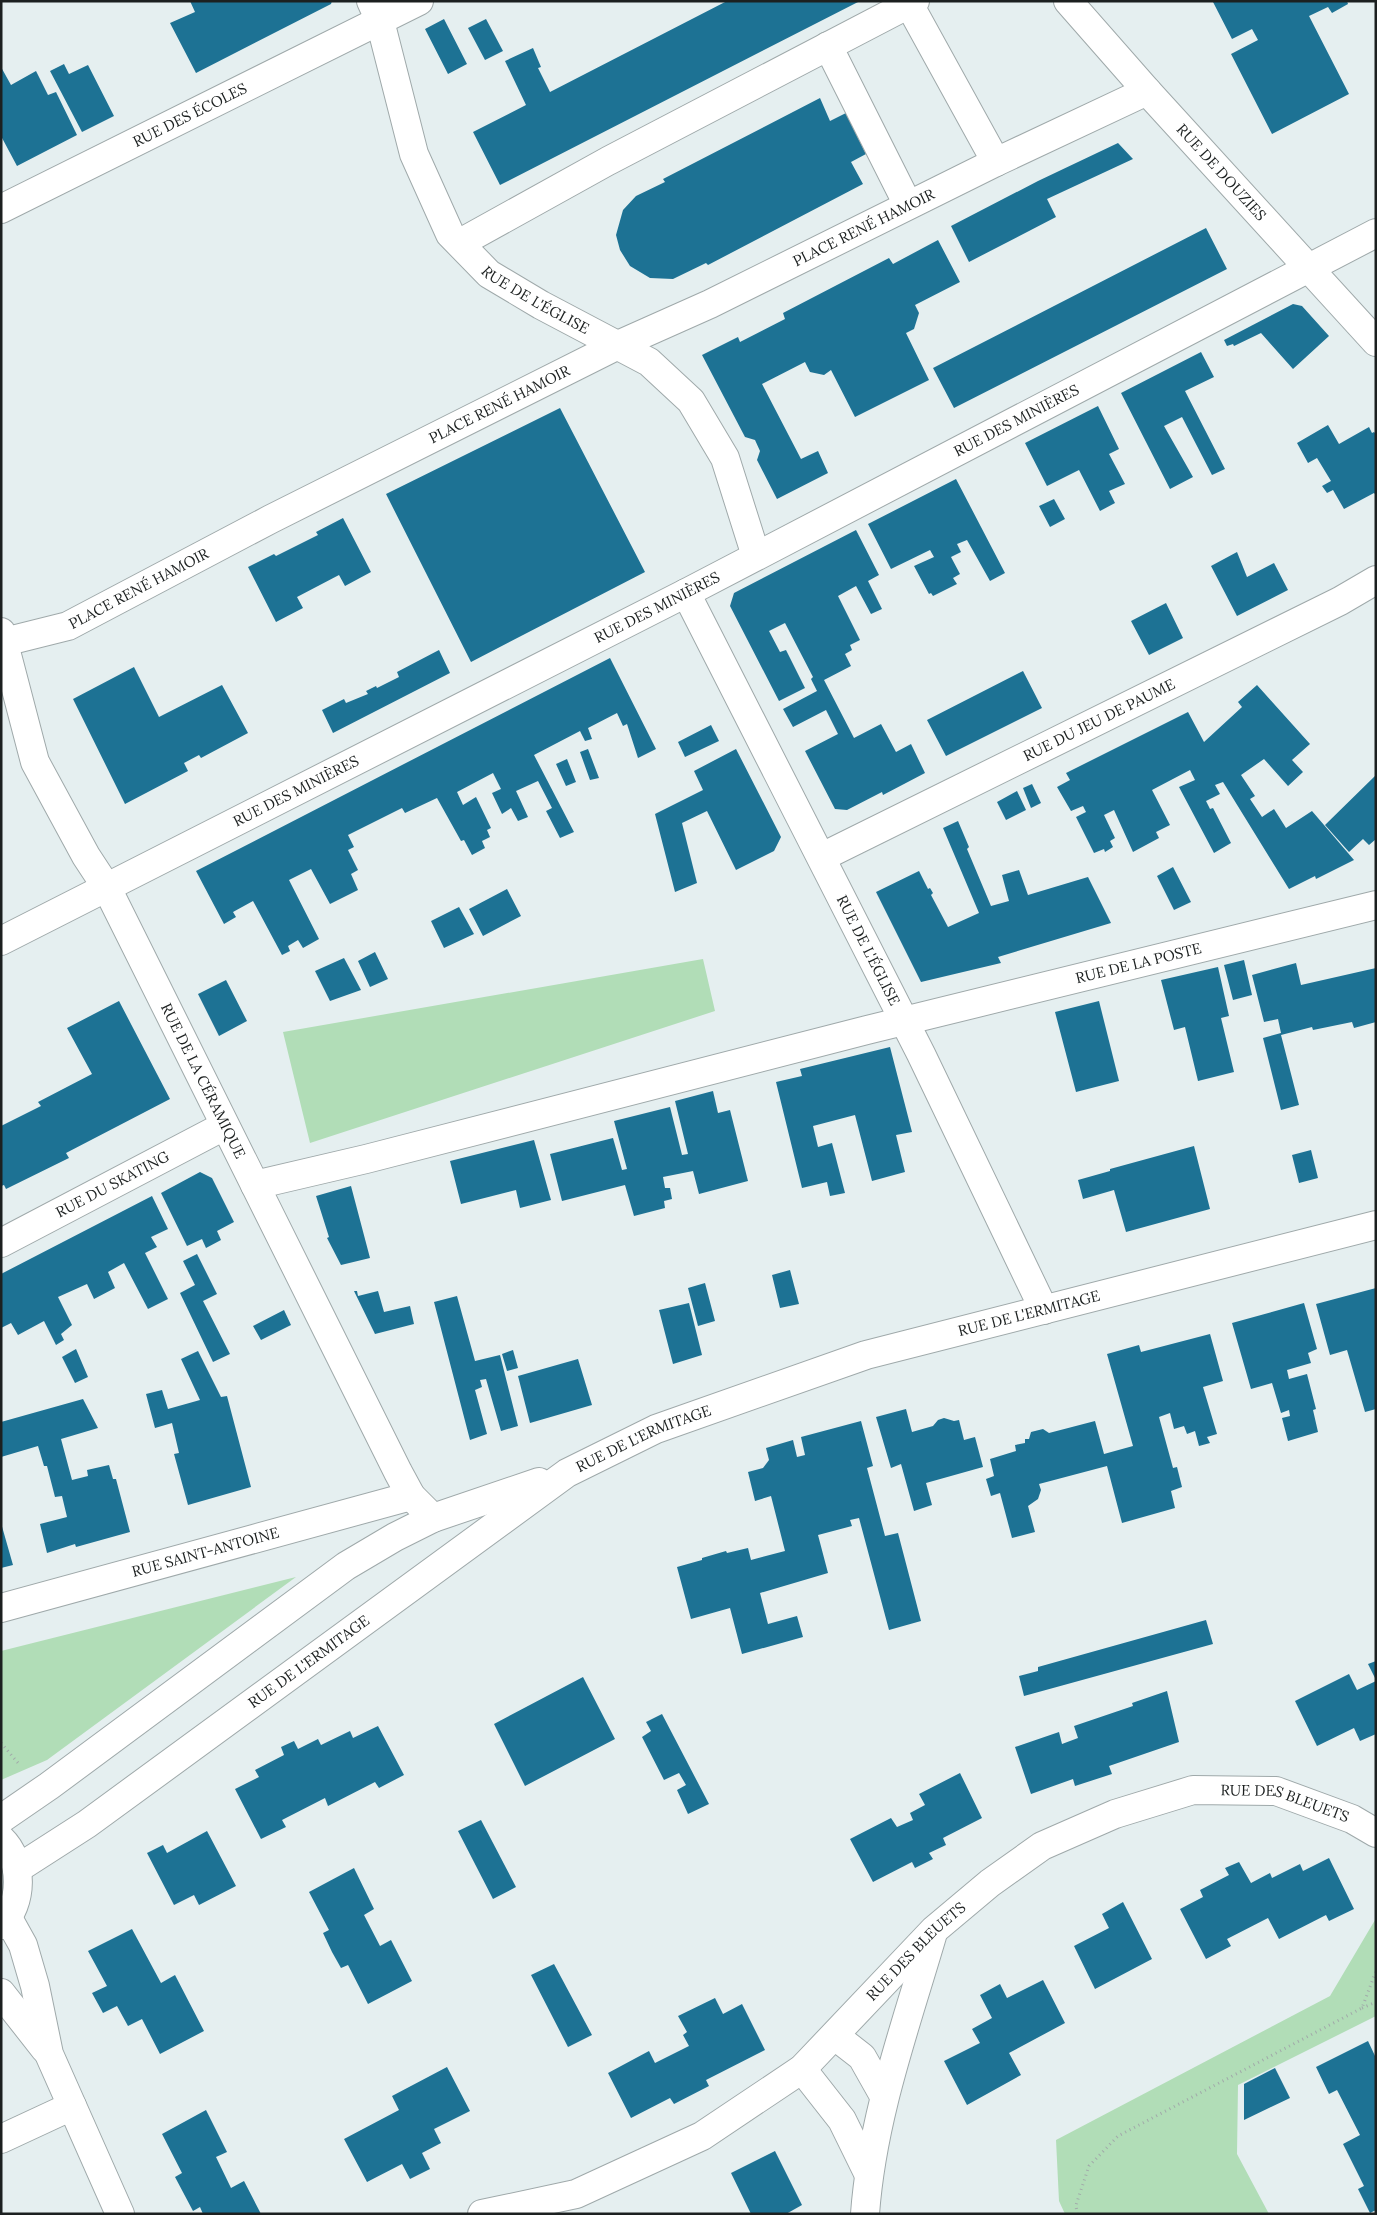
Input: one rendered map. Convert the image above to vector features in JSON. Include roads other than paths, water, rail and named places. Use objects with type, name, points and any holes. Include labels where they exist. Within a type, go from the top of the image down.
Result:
[{"type":"street","name":"RUE DES ÉCOLES","points":[[1,209],[376,11],[419,1]]},
{"type":"street","name":"RUE DE DOUZIES","points":[[1068,1],[1147,91],[1376,342]]},
{"type":"street","points":[[460,243],[608,161],[912,3],[996,162]]},
{"type":"street","name":"RUE DE L'ÉGLISE","points":[[376,11],[414,154],[450,234],[488,274],[649,362],[691,401],[725,458],[756,556]]},
{"type":"street","points":[[828,46],[908,205]]},
{"type":"street","name":"PLACE RENÉ HAMOIR","points":[[2,637],[68,626],[271,519],[618,345],[710,304],[996,162],[1147,91]]},
{"type":"street","name":"RUE DES MINIÈRES","points":[[1,941],[686,593],[1376,233]]},
{"type":"street","name":"RUE DU JEU DE PAUME","points":[[822,857],[1340,601],[1376,580]]},
{"type":"street","name":"RUE DE L'ÉGLISE","points":[[686,593],[822,857],[1044,1310]]},
{"type":"street","name":"RUE DE LA CÉRAMIQUE","points":[[2,637],[35,762],[86,856],[107,888],[224,1126],[411,1496],[433,1518]]},
{"type":"street","name":"RUE DE LA POSTE","points":[[254,1185],[366,1159],[903,1021],[1376,905]]},
{"type":"street","name":"RUE DU SKATING","points":[[1,1243],[224,1126]]},
{"type":"street","name":"RUE DE L'ERMITAGE","points":[[17,1870],[86,1824],[567,1473],[656,1429],[866,1355],[1376,1225]]},
{"type":"street","points":[[1,1819],[49,1786],[346,1566],[395,1537],[433,1518],[567,1473]]},
{"type":"street","name":"RUE SAINT-ANTOINE","points":[[1,1608],[411,1496]]},
{"type":"street","name":"RUE DES BLEUETS","points":[[482,2214],[576,2194],[702,2136],[802,2070],[934,1930],[990,1883],[1042,1846],[1115,1814],[1194,1790],[1276,1791],[1352,1819],[1376,1833]]},
{"type":"street","points":[[1,1839],[7,1845],[17,1870],[18,1894],[5,1922],[23,1945],[35,1986],[49,2054],[120,2214]]},
{"type":"street","points":[[865,2214],[868,2173],[884,2096],[934,1930]]},
{"type":"street","points":[[1,1993],[49,2054]]},
{"type":"street","points":[[835,2036],[862,2057],[884,2096]]},
{"type":"street","points":[[802,2070],[842,2120],[868,2173]]},
{"type":"street","points":[[1,2139],[72,2106]]}]
